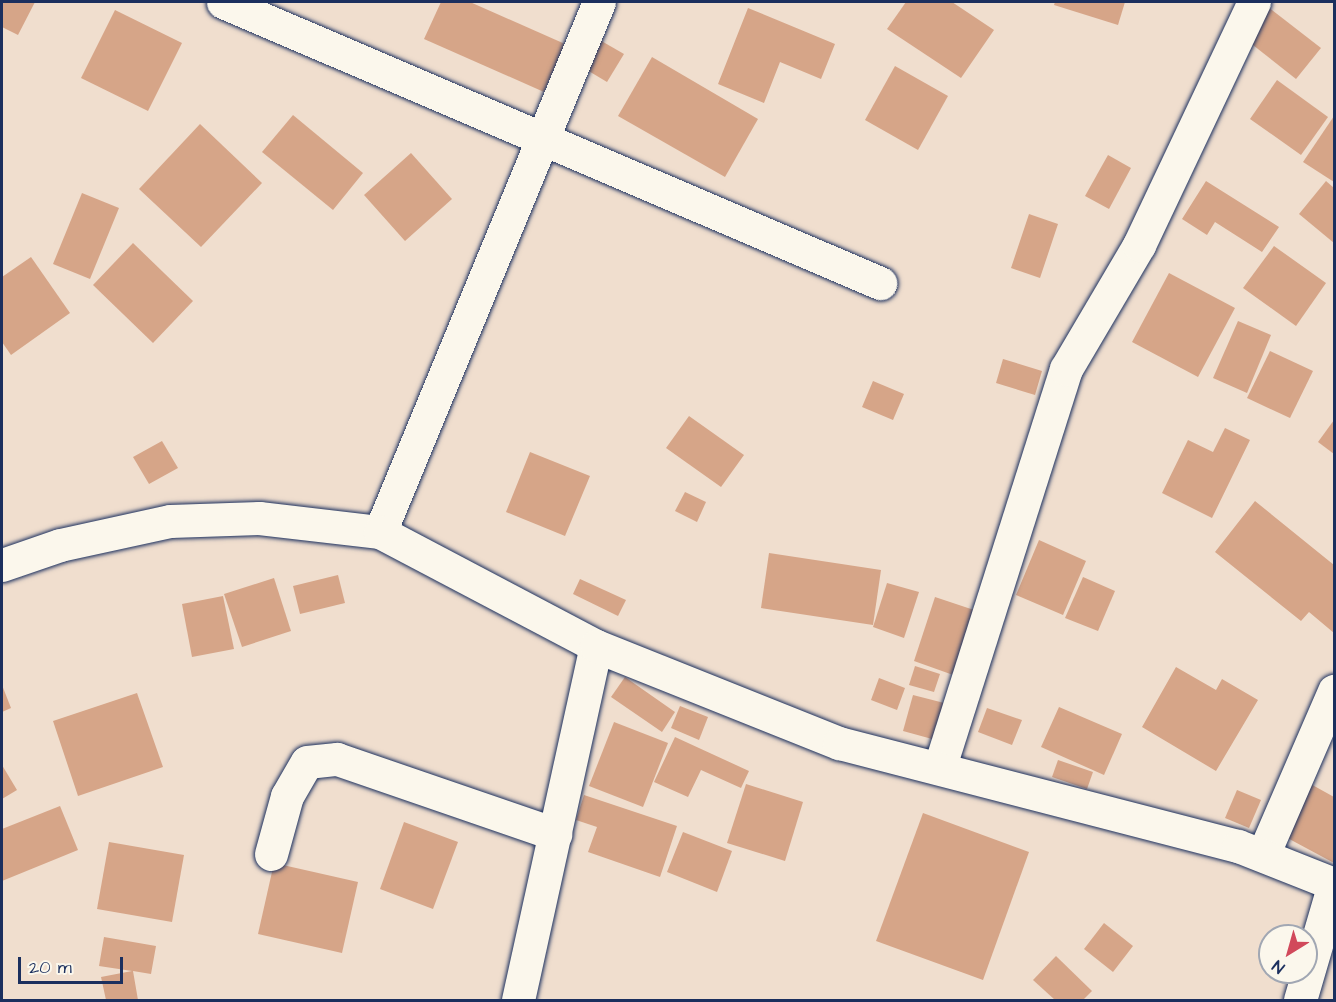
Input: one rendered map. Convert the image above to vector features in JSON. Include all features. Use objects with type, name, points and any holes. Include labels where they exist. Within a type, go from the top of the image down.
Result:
[{"type":"street","points":[[223,2],[880,283]]},
{"type":"street","points":[[380,532],[599,2]]},
{"type":"street","points":[[940,766],[1066,369],[1139,245],[1254,2]]},
{"type":"street","points":[[2,565],[60,545],[170,521],[259,518],[380,532],[596,646],[839,743],[940,766],[1263,855],[1334,884],[1300,1000]]},
{"type":"street","points":[[518,1000],[596,646]]},
{"type":"street","points":[[1263,855],[1335,691]]},
{"type":"street","points":[[272,854],[287,796],[307,762],[337,759],[555,834]]},
{"type":"building","points":[[2,2],[35,2],[18,35],[2,27]]},
{"type":"building","points":[[441,2],[470,2],[565,44],[544,92],[424,39]]},
{"type":"building","points":[[906,2],[952,2],[994,30],[961,78],[887,29]]},
{"type":"building","points":[[1055,2],[1125,2],[1118,25],[1054,5]]},
{"type":"building","points":[[1268,7],[1321,48],[1296,79],[1244,38]]},
{"type":"building","points":[[748,8],[835,44],[821,79],[780,62],[764,103],[718,84]]},
{"type":"building","points":[[115,10],[182,43],[148,111],[81,78]]},
{"type":"building","points":[[598,39],[624,54],[607,82],[582,67]]},
{"type":"building","points":[[652,57],[758,119],[725,177],[618,116]]},
{"type":"building","points":[[895,66],[948,96],[918,150],[865,120]]},
{"type":"building","points":[[1277,80],[1328,117],[1301,155],[1250,119]]},
{"type":"building","points":[[293,115],[363,173],[333,210],[262,152]]},
{"type":"building","points":[[1334,116],[1334,182],[1303,162]]},
{"type":"building","points":[[200,124],[262,183],[201,247],[139,189]]},
{"type":"building","points":[[411,153],[452,199],[405,241],[364,195]]},
{"type":"building","points":[[1108,155],[1131,168],[1109,209],[1085,196]]},
{"type":"building","points":[[1206,181],[1279,227],[1262,252],[1215,222],[1207,235],[1182,219]]},
{"type":"building","points":[[1326,181],[1334,188],[1334,243],[1299,214]]},
{"type":"building","points":[[82,193],[119,208],[90,279],[53,264]]},
{"type":"building","points":[[1029,214],[1058,224],[1040,278],[1011,268]]},
{"type":"building","points":[[133,243],[193,301],[153,343],[93,285]]},
{"type":"building","points":[[1274,246],[1326,283],[1296,326],[1243,288]]},
{"type":"building","points":[[31,257],[70,313],[11,355],[2,342],[2,277]]},
{"type":"building","points":[[1169,273],[1235,308],[1198,377],[1132,342]]},
{"type":"building","points":[[1238,321],[1271,335],[1247,393],[1213,378]]},
{"type":"building","points":[[1270,351],[1313,371],[1290,418],[1247,398]]},
{"type":"building","points":[[1003,359],[1042,371],[1035,395],[996,383]]},
{"type":"building","points":[[873,381],[904,394],[893,420],[862,407]]},
{"type":"building","points":[[689,416],[744,455],[721,487],[666,448]]},
{"type":"building","points":[[1334,420],[1334,454],[1318,442]]},
{"type":"building","points":[[1225,428],[1250,440],[1212,518],[1162,493],[1188,440],[1213,452]]},
{"type":"building","points":[[162,441],[178,468],[149,484],[133,457]]},
{"type":"building","points":[[530,452],[590,476],[565,536],[506,512]]},
{"type":"building","points":[[685,492],[706,502],[697,522],[675,511]]},
{"type":"building","points":[[1255,501],[1334,565],[1334,633],[1309,612],[1301,621],[1215,552]]},
{"type":"building","points":[[1039,540],[1086,561],[1063,615],[1016,595]]},
{"type":"building","points":[[769,553],[881,570],[873,625],[761,608]]},
{"type":"building","points":[[338,575],[345,603],[300,614],[293,586]]},
{"type":"building","points":[[1083,577],[1115,591],[1098,631],[1065,618]]},
{"type":"building","points":[[274,578],[291,631],[242,647],[224,594]]},
{"type":"building","points":[[580,579],[626,600],[618,616],[573,594]]},
{"type":"building","points":[[887,583],[919,592],[904,638],[873,627]]},
{"type":"building","points":[[223,596],[234,649],[192,657],[182,604]]},
{"type":"building","points":[[935,597],[977,611],[956,676],[914,661]]},
{"type":"building","points":[[915,666],[940,674],[934,692],[909,685]]},
{"type":"building","points":[[1176,667],[1216,690],[1222,679],[1258,700],[1216,771],[1142,727]]},
{"type":"building","points":[[625,677],[675,712],[662,732],[611,697]]},
{"type":"building","points":[[879,678],[905,688],[897,710],[871,700]]},
{"type":"building","points":[[2,685],[11,708],[2,712]]},
{"type":"building","points":[[137,693],[163,767],[78,796],[53,721]]},
{"type":"building","points":[[913,695],[952,705],[943,742],[903,731]]},
{"type":"building","points":[[680,706],[708,717],[699,740],[671,728]]},
{"type":"building","points":[[1059,707],[1122,734],[1104,775],[1041,747]]},
{"type":"building","points":[[987,708],[1022,720],[1012,745],[978,732]]},
{"type":"building","points":[[614,722],[668,743],[643,807],[589,786]]},
{"type":"building","points":[[675,737],[749,771],[741,788],[701,770],[688,797],[654,782]]},
{"type":"building","points":[[1058,760],[1093,772],[1087,789],[1052,777]]},
{"type":"building","points":[[2,765],[17,790],[2,799]]},
{"type":"building","points":[[1307,782],[1334,797],[1334,863],[1280,834]]},
{"type":"building","points":[[746,784],[803,802],[785,861],[727,843]]},
{"type":"building","points":[[1237,790],[1261,800],[1249,828],[1225,818]]},
{"type":"building","points":[[584,795],[677,826],[660,877],[588,852],[597,827],[576,820]]},
{"type":"building","points":[[60,806],[78,850],[2,881],[2,829]]},
{"type":"building","points":[[923,813],[1029,852],[983,980],[876,941]]},
{"type":"building","points":[[404,822],[458,842],[433,909],[380,889]]},
{"type":"building","points":[[683,832],[732,851],[717,892],[667,872]]},
{"type":"building","points":[[109,842],[184,855],[172,922],[97,909]]},
{"type":"building","points":[[274,863],[358,882],[342,953],[258,934]]},
{"type":"building","points":[[1104,923],[1133,946],[1113,972],[1084,949]]},
{"type":"building","points":[[104,937],[156,946],[151,974],[133,971],[138,1000],[106,1000],[101,977],[132,971],[99,966]]},
{"type":"building","points":[[1056,956],[1092,991],[1083,1000],[1055,1000],[1033,980]]}]
